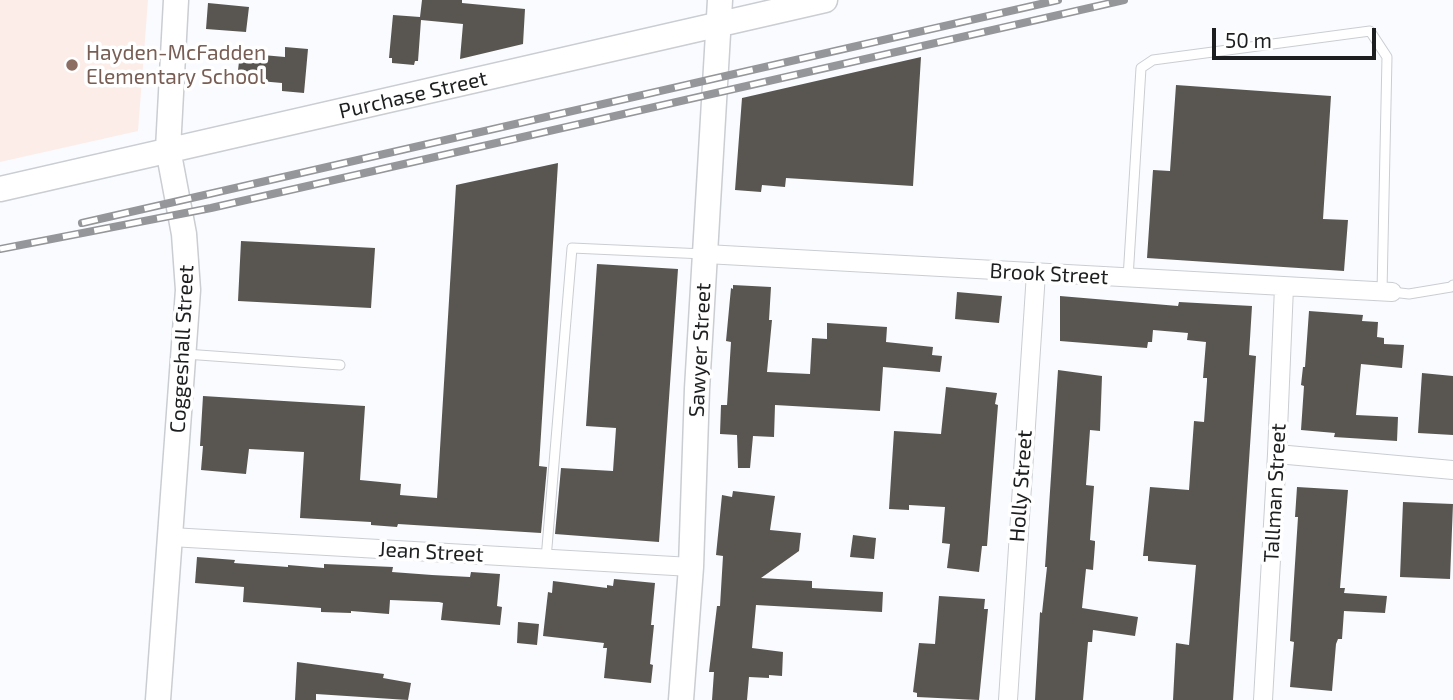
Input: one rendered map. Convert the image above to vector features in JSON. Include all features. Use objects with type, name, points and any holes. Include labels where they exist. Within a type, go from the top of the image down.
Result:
[{"type":"street","name":"Coggeshall Street","points":[[158,700],[184,354],[187,263],[168,149],[176,0]]},
{"type":"street","name":"Sawyer Street","points":[[681,700],[691,567],[697,389],[720,0]]},
{"type":"street","name":"Purchase Street","points":[[0,189],[825,0]]},
{"type":"street","name":"Brook Street","points":[[706,254],[1387,292]]},
{"type":"street","name":"Holly Street","points":[[1007,700],[1036,273]]},
{"type":"street","name":"Tallman Street","points":[[1263,700],[1284,287]]},
{"type":"street","points":[[1277,454],[1453,470]]},
{"type":"street","name":"Jean Street","points":[[171,537],[691,567]]},
{"type":"lane","points":[[1128,278],[1141,68],[1153,60],[1370,31],[1387,57],[1387,292],[1409,293],[1453,285]]},
{"type":"lane","points":[[546,559],[572,248],[706,254]]},
{"type":"lane","points":[[184,354],[340,365]]},
{"type":"shaded area","name":"Hayden-McFadden Elementary School","points":[[0,0],[148,0],[138,131],[0,162]]},
{"type":"building","points":[[422,0],[462,0],[462,3],[525,9],[523,44],[460,59],[463,24],[421,20],[418,61],[415,61],[414,65],[392,63],[392,58],[389,58],[393,15],[420,17]]},
{"type":"building","points":[[208,3],[249,7],[246,32],[206,29]]},
{"type":"building","points":[[285,47],[308,49],[304,93],[282,91],[282,83],[237,79],[240,53],[285,57]]},
{"type":"building","points":[[921,57],[913,186],[786,178],[785,187],[762,185],[761,192],[735,190],[742,98]]},
{"type":"building","points":[[1176,85],[1331,96],[1323,219],[1348,220],[1344,271],[1147,258],[1153,170],[1170,171]]},
{"type":"building","points":[[558,163],[539,466],[547,467],[541,533],[398,524],[397,527],[371,525],[371,522],[300,518],[304,452],[249,449],[246,474],[201,470],[203,396],[365,406],[360,480],[401,484],[400,495],[437,498],[456,185]]},
{"type":"building","points":[[241,241],[375,248],[371,308],[238,301]]},
{"type":"building","points":[[597,264],[678,269],[659,542],[555,534],[561,468],[613,471],[616,428],[586,426]]},
{"type":"building","points":[[733,285],[771,287],[769,320],[772,320],[767,372],[810,374],[812,338],[827,339],[827,323],[887,327],[886,342],[933,347],[932,355],[942,356],[940,372],[883,367],[880,411],[775,405],[774,437],[753,436],[750,468],[738,468],[737,435],[720,434],[721,405],[727,405],[731,342],[726,341]]},
{"type":"building","points":[[957,292],[1002,296],[999,323],[955,319]]},
{"type":"building","points":[[1060,296],[1178,306],[1179,302],[1252,306],[1249,355],[1256,356],[1233,700],[1173,700],[1176,643],[1189,645],[1196,565],[1148,561],[1148,556],[1143,556],[1150,487],[1189,490],[1194,421],[1204,422],[1206,342],[1187,340],[1188,333],[1153,330],[1152,342],[1148,342],[1147,348],[1060,341]]},
{"type":"building","points":[[1309,311],[1363,315],[1362,321],[1378,322],[1377,337],[1384,338],[1384,344],[1404,345],[1402,368],[1361,364],[1356,415],[1398,417],[1397,441],[1334,437],[1335,433],[1301,430],[1304,386],[1301,385]]},
{"type":"building","points":[[1058,370],[1102,376],[1100,431],[1090,430],[1086,485],[1094,486],[1090,540],[1095,541],[1093,570],[1086,569],[1082,608],[1138,617],[1135,636],[1093,630],[1092,642],[1088,642],[1083,700],[1035,700],[1040,612],[1042,613],[1047,567]]},
{"type":"building","points":[[1422,373],[1453,376],[1453,435],[1418,433]]},
{"type":"building","points":[[946,387],[997,393],[987,546],[982,546],[979,572],[947,568],[950,544],[942,543],[945,507],[909,505],[909,510],[889,509],[894,431],[941,434]]},
{"type":"building","points":[[1297,487],[1348,490],[1340,588],[1345,588],[1344,593],[1387,596],[1385,613],[1344,611],[1342,639],[1338,639],[1336,644],[1332,691],[1290,687],[1294,642],[1290,641],[1298,517],[1295,517]]},
{"type":"building","points":[[733,491],[775,496],[770,530],[801,533],[799,551],[761,578],[812,581],[812,588],[883,592],[882,612],[756,605],[752,648],[783,652],[782,676],[749,677],[747,700],[712,700],[714,672],[709,672],[717,606],[720,606],[723,556],[716,555],[722,495],[732,497]]},
{"type":"building","points":[[1403,502],[1453,504],[1450,579],[1400,577]]},
{"type":"building","points":[[853,535],[876,538],[874,559],[850,557]]},
{"type":"building","points":[[197,557],[288,567],[324,568],[324,564],[393,567],[392,572],[432,575],[470,577],[471,572],[500,574],[497,606],[502,607],[500,625],[441,620],[443,603],[439,602],[390,600],[389,614],[321,612],[321,608],[243,602],[244,587],[195,583]]},
{"type":"building","points":[[614,579],[655,583],[651,625],[654,625],[651,683],[604,678],[607,648],[603,648],[604,643],[543,636],[548,592],[552,593],[553,581],[607,588],[607,585],[613,586]]},
{"type":"building","points":[[939,596],[985,599],[984,609],[988,609],[979,700],[917,697],[917,693],[913,692],[919,643],[935,644]]},
{"type":"building","points":[[518,622],[539,624],[537,645],[517,643]]},
{"type":"building","points":[[297,662],[384,674],[383,678],[411,683],[408,700],[316,694],[316,700],[295,700]]},
{"type":"railway","points":[[82,223],[1058,0]]},
{"type":"railway","points":[[0,249],[211,208],[1124,0]]},
{"type":"place","name":"Hayden-McFadden Elementary School","points":[[72,65]]}]
